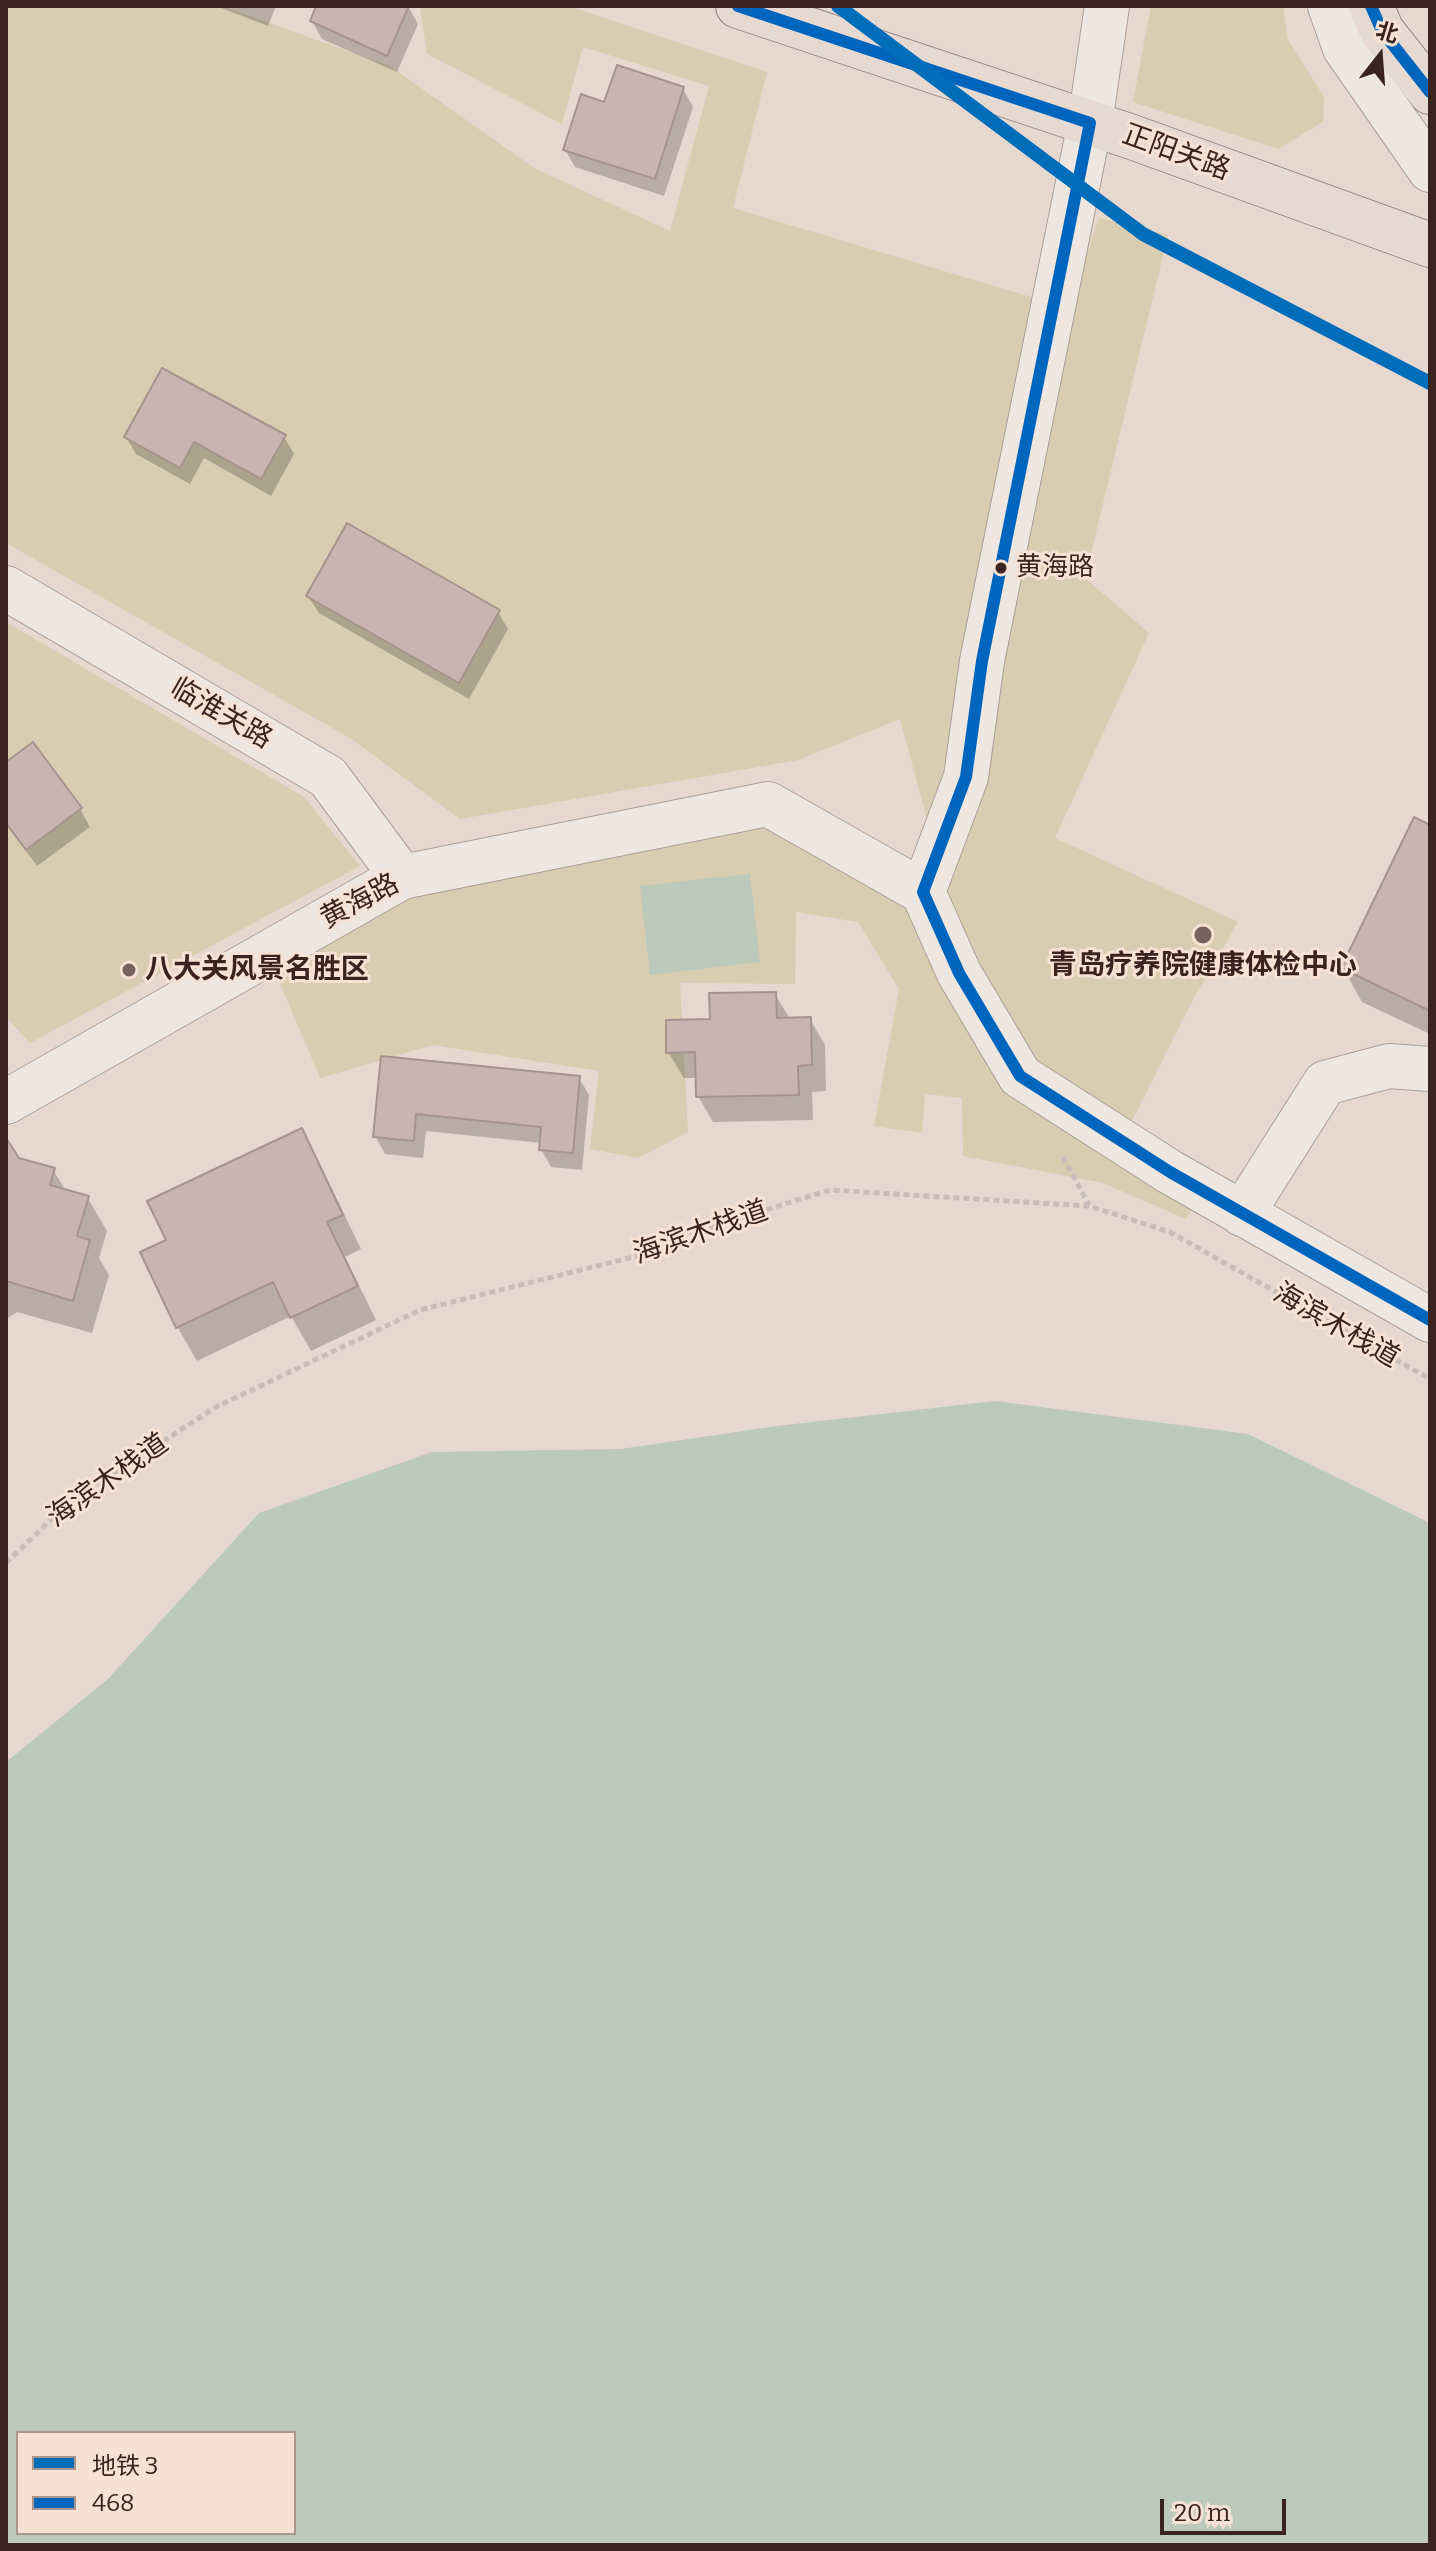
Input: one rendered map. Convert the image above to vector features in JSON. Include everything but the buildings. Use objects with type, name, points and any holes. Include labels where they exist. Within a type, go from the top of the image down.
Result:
[{"type":"main road","name":"正阳关路","points":[[738,6],[1090,123],[1430,245]]},
{"type":"main road","points":[[1371,6],[1382,31],[1430,92]]},
{"type":"street","points":[[1107,6],[1090,123],[982,661],[966,777],[923,892],[959,973],[1020,1076],[1170,1172],[1430,1320]]},
{"type":"street","points":[[1330,6],[1345,48],[1430,170]]},
{"type":"street","name":"临淮关路","points":[[6,588],[328,777],[402,877]]},
{"type":"street","name":"黄海路","points":[[6,1102],[402,877],[768,804],[923,892]]},
{"type":"street","points":[[1242,1214],[1325,1083],[1389,1066],[1430,1069]]},
{"type":"path","name":"海滨木栈道","points":[[6,1563],[69,1502],[216,1407],[420,1310],[641,1255],[723,1223],[830,1190],[1089,1206],[1143,1223],[1170,1232],[1430,1379]]},
{"type":"shaded area","points":[[6,6],[222,6],[390,66],[534,168],[670,231],[709,86],[583,47],[562,124],[427,54],[420,6],[568,6],[767,72],[733,208],[1068,308],[1099,218],[1168,235],[1085,578],[1149,633],[1055,838],[1238,922],[1190,1005],[1127,1131],[1027,1062],[967,968],[900,719],[798,760],[460,819],[350,738],[6,543]]},
{"type":"shaded area","points":[[1151,6],[1283,6],[1288,40],[1324,97],[1323,122],[1278,149],[1133,102]]},
{"type":"shaded area","points":[[6,622],[304,797],[360,866],[30,1043],[6,1017]]},
{"type":"shaded area","points":[[765,814],[915,898],[1007,1076],[1197,1200],[1186,1219],[1103,1183],[963,1156],[962,1098],[925,1094],[922,1133],[874,1126],[899,989],[858,922],[796,912],[795,984],[680,983],[688,1132],[638,1158],[590,1149],[599,1071],[433,1045],[320,1078],[271,962],[404,885]]},
{"type":"shaded area","points":[[750,874],[760,962],[650,975],[640,886]]},
{"type":"shaded area","points":[[995,1401],[1248,1434],[1430,1523],[1430,2545],[6,2545],[6,1762],[108,1679],[259,1513],[432,1452],[621,1449],[777,1426]]},
{"type":"metro line","name":"3","points":[[838,6],[1143,234],[1430,383]]},
{"type":"transit line","name":"468","points":[[738,6],[1090,123],[982,661],[966,777],[923,892],[959,973],[1020,1076],[1170,1172],[1430,1320]]},
{"type":"transit line","name":"468","points":[[1371,6],[1382,31],[1430,92]]},
{"type":"place","name":"黄海路","points":[[1001,568]]},
{"type":"place","name":"青岛疗养院健康体检中心","points":[[1203,935]]},
{"type":"place","name":"八大关风景名胜区","points":[[129,970]]}]
